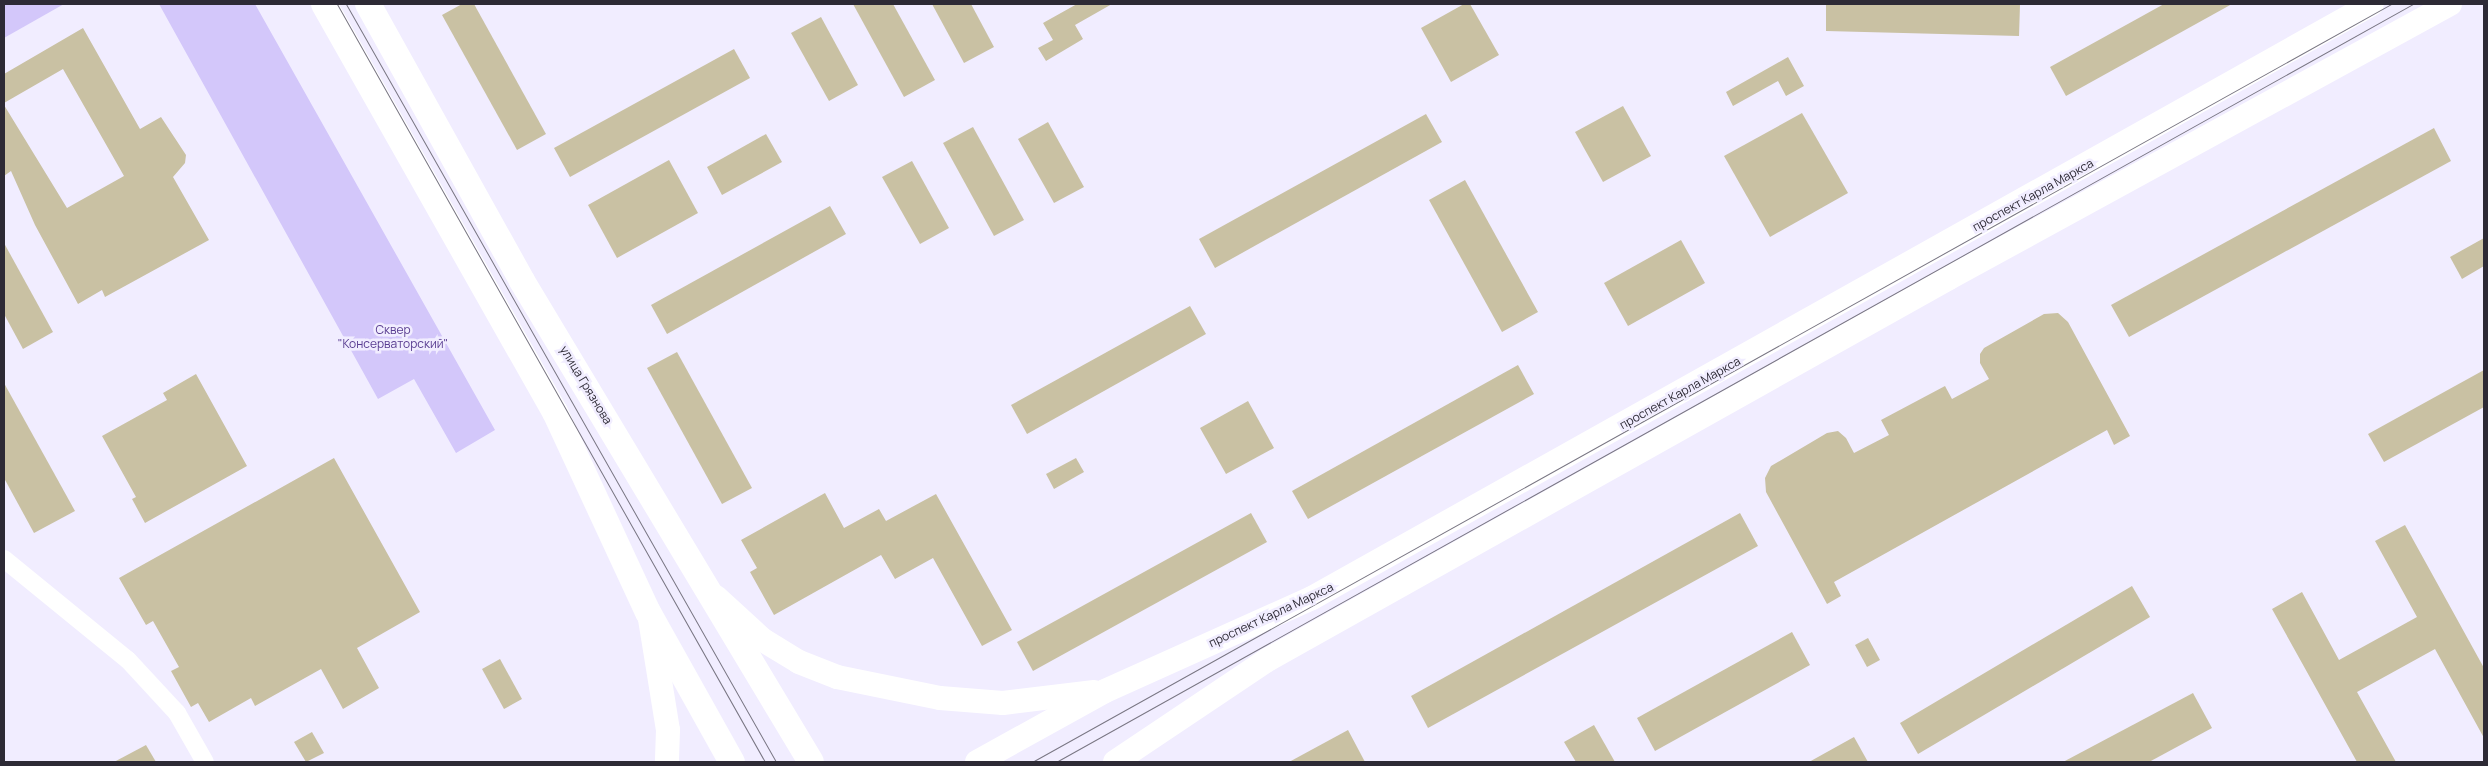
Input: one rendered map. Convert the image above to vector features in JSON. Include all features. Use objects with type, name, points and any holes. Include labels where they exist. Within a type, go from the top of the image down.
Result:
[{"type":"main road","points":[[324,4],[555,412],[648,612],[732,762]]},
{"type":"main road","name":"улица Грязнова","points":[[368,4],[522,281],[710,590],[811,762]]},
{"type":"main road","name":"проспект Карла Маркса","points":[[977,762],[1106,691],[1312,598],[2372,4]]},
{"type":"main road","points":[[1115,762],[1269,659],[1949,278],[2450,4]]},
{"type":"main road","points":[[710,590],[763,640],[799,662],[837,676],[940,698],[1003,703],[1106,691]]},
{"type":"main road","points":[[648,612],[668,730],[667,762]]},
{"type":"street","points":[[4,560],[128,660],[177,713],[205,762]]},
{"type":"green space","points":[[4,4],[64,4],[4,38]]},
{"type":"green space","name":"Сквер \"Консерваторский\"","points":[[159,4],[255,4],[495,430],[456,453],[414,379],[378,399]]},
{"type":"building","points":[[462,4],[474,4],[546,134],[517,150],[442,15]]},
{"type":"building","points":[[853,4],[893,4],[935,80],[904,97]]},
{"type":"building","points":[[932,4],[971,4],[994,47],[964,63]]},
{"type":"building","points":[[1077,4],[1112,4],[1075,25],[1083,39],[1046,61],[1038,48],[1053,40],[1043,23]]},
{"type":"building","points":[[1464,4],[1470,4],[1499,55],[1451,82],[1421,28]]},
{"type":"building","points":[[1826,4],[2020,4],[2019,36],[1826,31]]},
{"type":"building","points":[[2164,4],[2232,4],[2066,96],[2050,67]]},
{"type":"building","points":[[821,17],[858,85],[829,101],[791,33]]},
{"type":"building","points":[[83,28],[140,129],[161,117],[186,155],[185,163],[173,177],[209,240],[105,297],[102,290],[78,304],[35,225],[11,171],[4,176],[4,105],[67,208],[124,176],[63,69],[4,103],[4,74]]},
{"type":"building","points":[[734,49],[750,78],[570,177],[554,148]]},
{"type":"building","points":[[1788,57],[1804,86],[1786,96],[1778,81],[1733,106],[1726,92]]},
{"type":"building","points":[[1623,106],[1651,156],[1603,182],[1575,132]]},
{"type":"building","points":[[1802,113],[1848,193],[1770,237],[1724,156]]},
{"type":"building","points":[[1426,114],[1442,142],[1215,268],[1199,239]]},
{"type":"building","points":[[1048,122],[1084,187],[1054,203],[1018,139]]},
{"type":"building","points":[[973,127],[1024,220],[994,236],[943,143]]},
{"type":"building","points":[[2434,128],[2451,161],[2129,337],[2111,305]]},
{"type":"building","points":[[766,134],[782,162],[722,195],[707,167]]},
{"type":"building","points":[[669,160],[698,213],[617,258],[588,205]]},
{"type":"building","points":[[912,161],[949,228],[920,244],[882,177]]},
{"type":"building","points":[[1465,180],[1538,312],[1502,332],[1429,200]]},
{"type":"building","points":[[830,206],[846,234],[667,334],[651,305]]},
{"type":"building","points":[[2484,238],[2484,266],[2462,279],[2450,257]]},
{"type":"building","points":[[1681,240],[1705,283],[1628,326],[1604,283]]},
{"type":"building","points":[[4,243],[53,332],[23,349],[4,314]]},
{"type":"building","points":[[1190,306],[1206,334],[1027,434],[1011,405]]},
{"type":"building","points":[[2058,313],[2068,322],[2130,436],[2114,445],[2107,430],[1834,582],[1841,596],[1827,604],[1766,492],[1765,478],[1771,466],[1827,433],[1838,431],[1846,438],[1854,453],[1889,435],[1881,420],[1945,386],[1952,399],[1989,379],[1980,363],[1980,354],[1984,348],[2044,314]]},
{"type":"building","points":[[677,352],[752,488],[722,504],[647,368]]},
{"type":"building","points":[[1518,365],[1534,394],[1308,519],[1292,491]]},
{"type":"building","points":[[2484,370],[2484,407],[2384,462],[2368,434]]},
{"type":"building","points":[[196,374],[247,466],[145,523],[132,499],[136,497],[102,436],[167,400],[163,393]]},
{"type":"building","points":[[4,383],[75,511],[34,533],[4,478]]},
{"type":"building","points":[[1248,401],[1274,448],[1226,474],[1200,428]]},
{"type":"building","points":[[334,458],[420,612],[357,648],[379,688],[343,709],[321,669],[255,706],[251,698],[209,722],[198,703],[191,707],[171,671],[179,667],[153,621],[146,625],[119,578]]},
{"type":"building","points":[[1076,458],[1084,472],[1054,489],[1046,474]]},
{"type":"building","points":[[825,493],[844,528],[879,509],[886,521],[936,494],[1012,630],[982,646],[933,558],[895,579],[881,555],[774,615],[750,572],[757,568],[741,540]]},
{"type":"building","points":[[1251,513],[1267,542],[1033,671],[1017,642]]},
{"type":"building","points":[[1740,513],[1758,546],[1428,728],[1411,696]]},
{"type":"building","points":[[2405,525],[2484,668],[2484,738],[2435,649],[2357,692],[2396,762],[2357,762],[2272,609],[2302,592],[2339,660],[2417,617],[2375,541]]},
{"type":"building","points":[[2132,586],[2150,617],[1918,754],[1900,723]]},
{"type":"building","points":[[1792,632],[1810,665],[1655,751],[1637,718]]},
{"type":"building","points":[[1868,638],[1880,660],[1867,667],[1855,645]]},
{"type":"building","points":[[500,659],[522,699],[504,709],[482,669]]},
{"type":"building","points":[[2193,693],[2212,728],[2149,762],[2063,762]]},
{"type":"building","points":[[1594,725],[1615,762],[1576,762],[1564,742]]},
{"type":"building","points":[[1348,730],[1365,762],[1289,762]]},
{"type":"building","points":[[312,732],[324,753],[306,762],[294,742]]},
{"type":"building","points":[[1854,737],[1868,762],[1809,762]]},
{"type":"building","points":[[146,745],[156,762],[114,762]]},
{"type":"tram line","points":[[337,4],[765,762]]},
{"type":"tram line","points":[[346,4],[776,762]]},
{"type":"tram line","points":[[1032,762],[2391,4]]},
{"type":"tram line","points":[[1056,762],[2413,4]]}]
